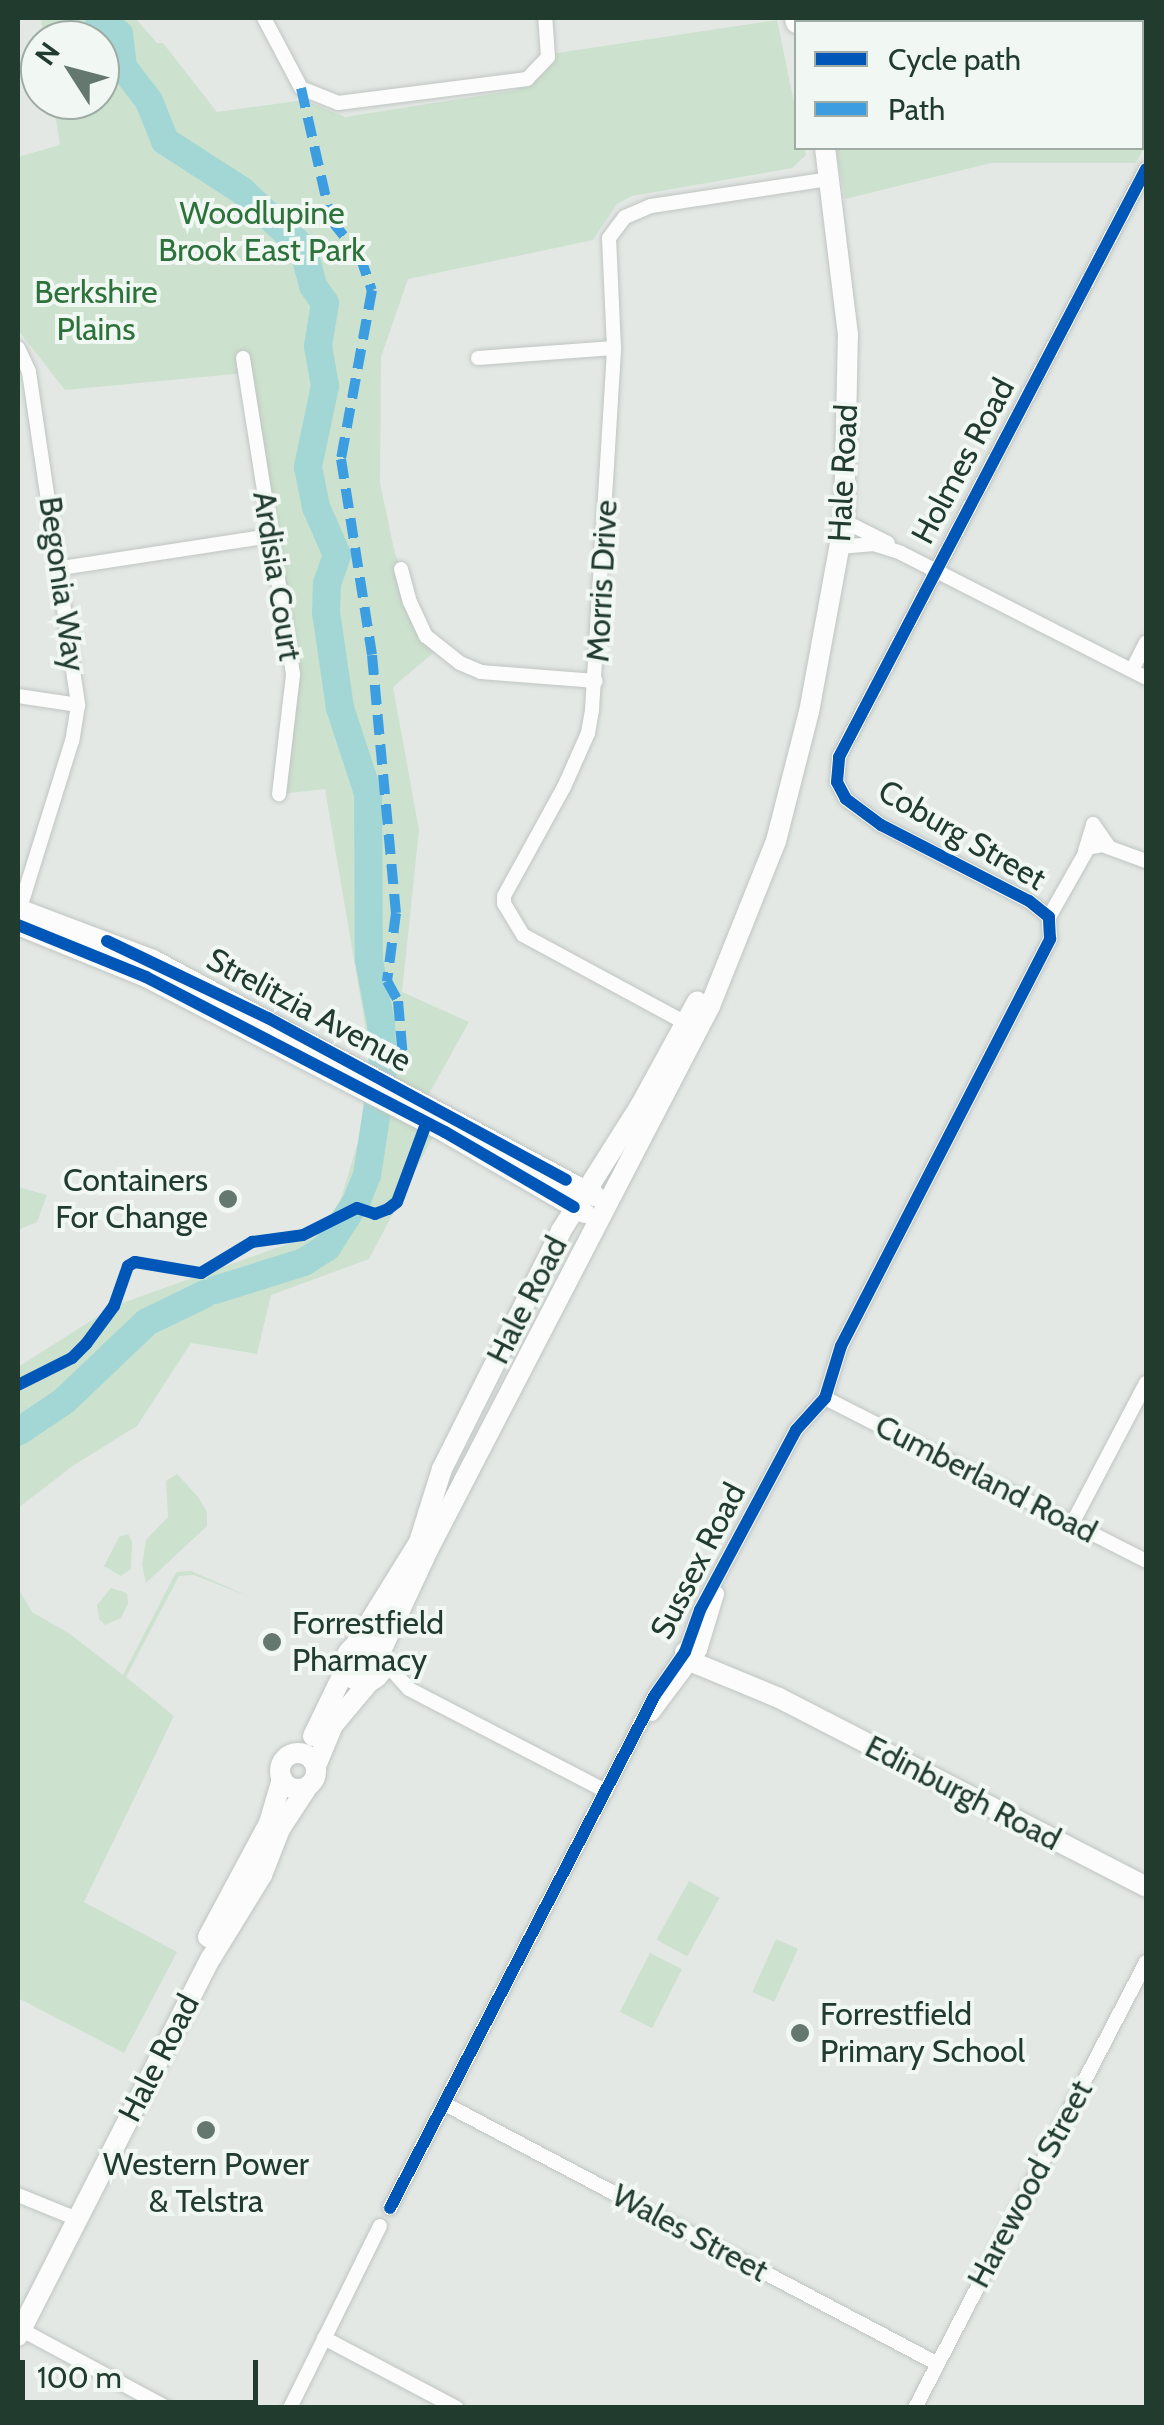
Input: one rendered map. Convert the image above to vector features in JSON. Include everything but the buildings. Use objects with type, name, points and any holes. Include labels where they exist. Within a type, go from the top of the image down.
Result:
[{"type":"main road","name":"Hale Road","points":[[308,1769],[333,1725],[376,1668],[429,1548],[603,1211],[692,1026],[787,794],[809,712],[844,521],[848,335],[825,150]]},
{"type":"main road","name":"Strelitzia Avenue","points":[[18,911],[153,960],[382,1079],[580,1199]]},
{"type":"main road","name":"Strelitzia Avenue","points":[[18,925],[102,956],[162,985],[603,1211]]},
{"type":"main road","name":"Hale Road","points":[[73,2217],[211,1958],[262,1875],[308,1769],[346,1668],[346,1656],[418,1542],[449,1455],[580,1199],[692,1026]]},
{"type":"main road","points":[[346,1668],[355,1680],[376,1668],[365,1644],[354,1647]]},
{"type":"main road","name":"Edinburgh Road","points":[[693,1655],[1146,1886]]},
{"type":"main road","name":"Hale Road","points":[[18,2327],[234,1882],[269,1823],[282,1780],[283,1762],[308,1769]]},
{"type":"main road","points":[[282,1780],[291,1788],[308,1769]]},
{"type":"street","points":[[264,18],[301,88],[338,103],[527,79],[548,57],[545,18]]},
{"type":"street","name":"Holmes Road","points":[[837,782],[839,758],[1146,168]]},
{"type":"street","name":"Morris Drive","points":[[692,1026],[523,935],[504,903],[588,734],[596,681],[614,348],[609,238],[625,217],[652,206],[830,179]]},
{"type":"street","name":"Begonia Way","points":[[18,348],[29,372],[61,568],[78,705],[72,740],[18,911]]},
{"type":"street","points":[[478,358],[614,348]]},
{"type":"street","name":"Ardisia Court","points":[[244,358],[292,675],[279,794]]},
{"type":"street","points":[[844,521],[862,526],[901,553]]},
{"type":"street","points":[[61,568],[270,536]]},
{"type":"street","points":[[839,547],[874,544],[901,553],[1146,678]]},
{"type":"street","points":[[402,569],[410,602],[426,636],[460,662],[481,672],[596,681]]},
{"type":"street","points":[[1132,670],[1146,642]]},
{"type":"street","name":"Begonia Way","points":[[18,696],[78,705]]},
{"type":"street","name":"Coburg Street","points":[[837,782],[846,799],[881,825],[1030,901],[1049,916],[1050,939]]},
{"type":"street","points":[[1049,916],[1084,851],[1095,844],[1144,861],[1146,877]]},
{"type":"street","name":"Sussex Road","points":[[390,2208],[645,1721],[655,1695],[693,1655],[700,1610],[725,1570],[796,1430],[825,1398],[841,1346],[1050,939]]},
{"type":"street","points":[[1073,1522],[1146,1383]]},
{"type":"street","name":"Cumberland Road","points":[[825,1398],[1146,1561]]},
{"type":"street","points":[[376,1668],[606,1791]]},
{"type":"street","name":"Harewood Street","points":[[915,2408],[1146,1962]]},
{"type":"street","name":"Wales Street","points":[[444,2104],[936,2363]]},
{"type":"street","points":[[18,2195],[73,2217]]},
{"type":"street","points":[[290,2408],[380,2226]]},
{"type":"street","points":[[18,2327],[167,2408]]},
{"type":"street","points":[[324,2338],[457,2408]]},
{"type":"green space","points":[[41,18],[135,18],[157,43],[163,43],[217,112],[304,100],[345,117],[516,90],[544,73],[557,53],[777,20],[794,102],[794,150],[805,150],[806,155],[792,168],[632,196],[617,204],[593,240],[408,279],[381,357],[380,483],[395,554],[439,648],[393,687],[419,830],[402,992],[469,1022],[425,1101],[433,1137],[369,1259],[271,1295],[257,1354],[191,1343],[137,1426],[74,1465],[18,1508],[18,1367],[114,1306],[332,1228],[371,1099],[368,1042],[325,789],[279,794],[293,675],[245,373],[65,390],[18,330],[18,157],[60,145],[56,120],[120,120],[120,20]]},
{"type":"green space","points":[[1146,18],[1146,144],[1144,148],[1144,20],[806,20]]},
{"type":"green space","points":[[836,150],[1143,150],[1136,163],[991,163],[845,199]]},
{"type":"green space","points":[[18,1187],[47,1195],[37,1222],[18,1230]]},
{"type":"green space","points":[[177,1474],[207,1512],[207,1526],[146,1583],[142,1565],[146,1540],[168,1517],[166,1481]]},
{"type":"green space","points":[[128,1534],[132,1542],[131,1569],[121,1576],[104,1566],[119,1537]]},
{"type":"green space","points":[[191,1571],[250,1597],[194,1575],[179,1576],[126,1677],[174,1716],[84,1902],[177,1952],[124,2053],[18,1998],[18,1588],[32,1612],[70,1634],[123,1675],[173,1578],[177,1572]]},
{"type":"green space","points":[[111,1588],[127,1593],[128,1603],[121,1618],[105,1625],[99,1619],[97,1605]]},
{"type":"green space","points":[[689,1881],[720,1898],[687,1957],[657,1940]]},
{"type":"green space","points":[[776,1939],[798,1949],[774,2002],[752,1992]]},
{"type":"green space","points":[[650,1953],[682,1969],[652,2028],[620,2012]]},
{"type":"waterway","points":[[99,18],[119,34],[123,67],[149,101],[165,141],[241,190],[303,248],[313,286],[325,303],[318,346],[325,386],[308,467],[316,507],[337,555],[327,584],[326,612],[340,708],[368,793],[369,960],[381,1024],[383,1071],[367,1175],[356,1202],[327,1247],[304,1262],[215,1290]]},
{"type":"waterway","points":[[18,1432],[64,1401],[147,1322],[205,1294]]},
{"type":"marked path","points":[[301,88],[331,220],[360,256],[372,290],[341,459],[372,655],[396,913],[387,981],[398,1001],[403,1058]]},
{"type":"cycle path","points":[[390,2208],[655,1695],[685,1652],[700,1610],[796,1430],[825,1398],[841,1346],[1050,939],[1049,917],[1029,901],[881,825],[846,799],[837,782],[839,757],[1146,169]]},
{"type":"cycle path","points":[[18,925],[146,977],[445,1132],[574,1207]]},
{"type":"cycle path","points":[[107,941],[268,1018],[566,1180]]},
{"type":"cycle path","points":[[18,1385],[72,1358],[86,1344],[114,1306],[128,1266],[135,1262],[201,1273],[252,1242],[303,1235],[357,1208],[375,1214],[388,1209],[397,1202],[426,1124]]},
{"type":"place","name":"Containers For Change","points":[[228,1199]]},
{"type":"place","name":"Forrestfield Pharmacy","points":[[272,1642]]},
{"type":"place","name":"Forrestfield Primary School","points":[[800,2033]]},
{"type":"place","name":"Western Power & Telstra","points":[[206,2130]]},
{"type":"park label","name":"Woodlupine Brook East Park","points":[[262,232]]},
{"type":"park label","name":"Berkshire Plains","points":[[96,312]]}]
